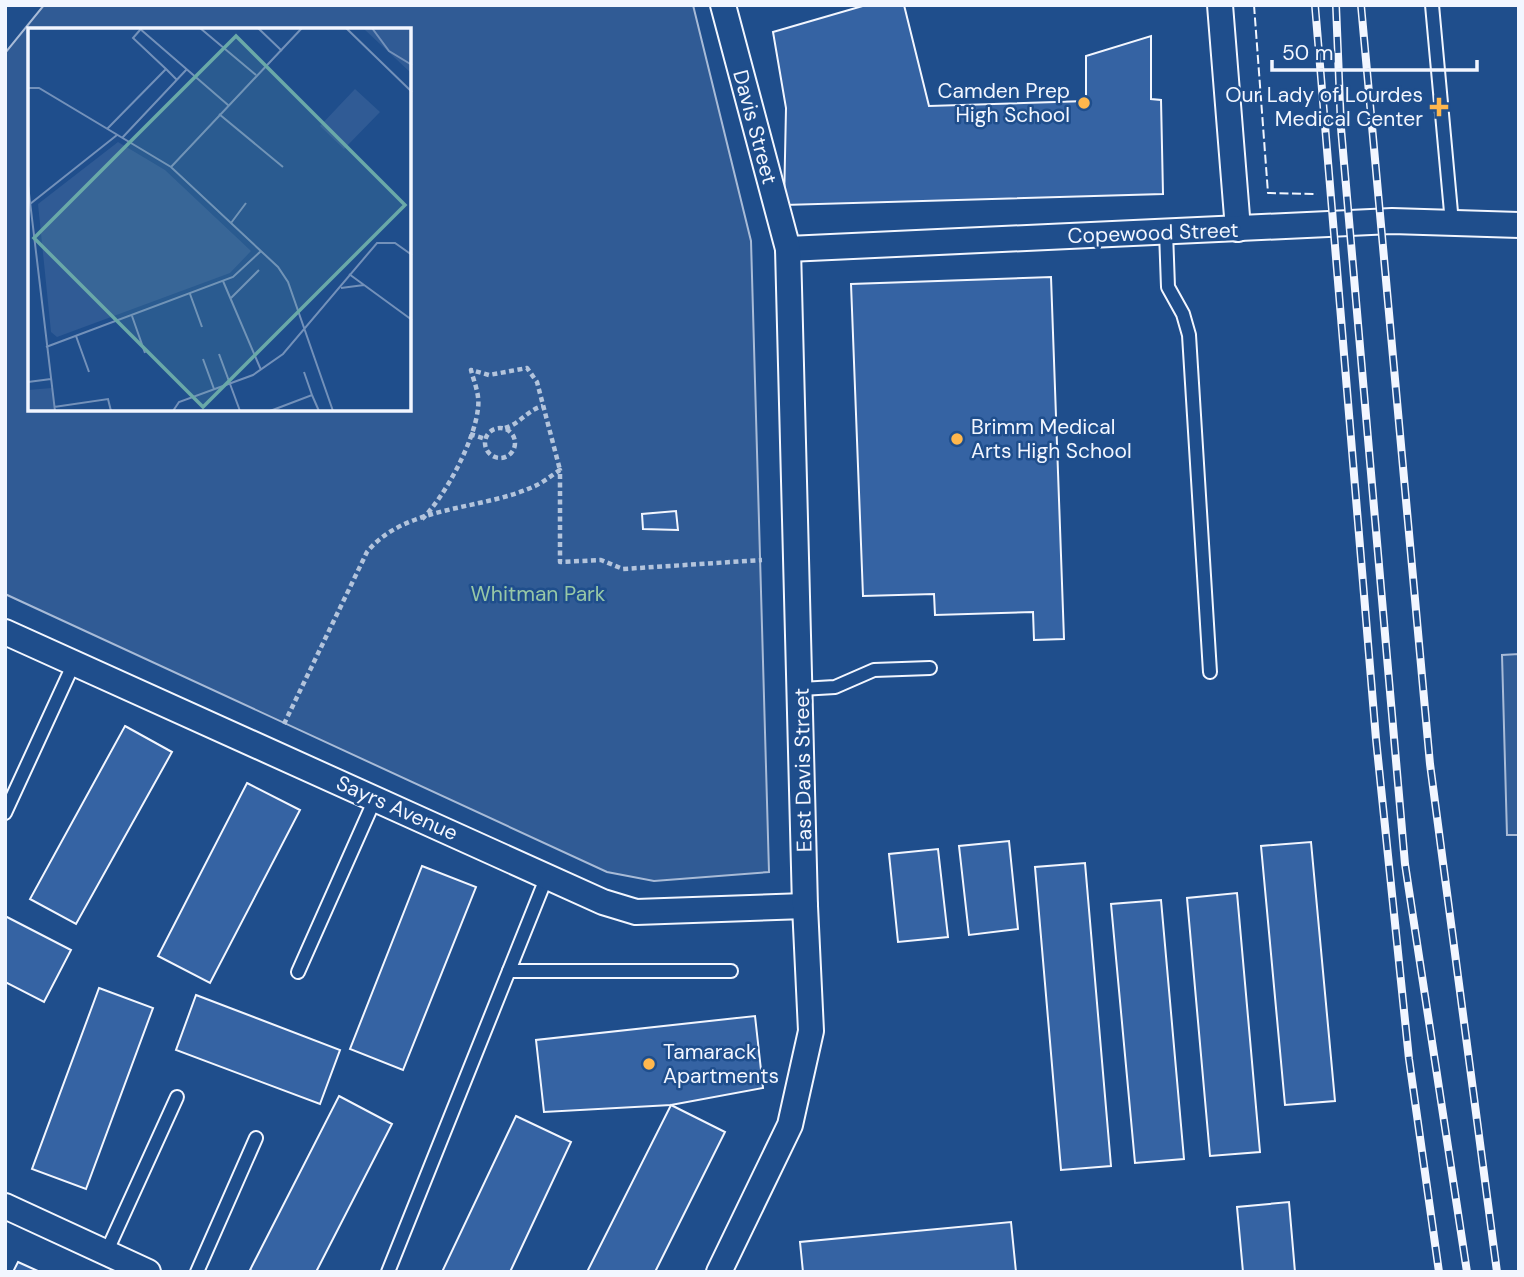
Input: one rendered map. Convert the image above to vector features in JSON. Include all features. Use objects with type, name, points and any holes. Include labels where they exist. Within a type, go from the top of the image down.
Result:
[{"type":"street","name":"Davis Street","points":[[723,5],[788,249]]},
{"type":"street","points":[[1220,5],[1238,229]]},
{"type":"street","name":"Copewood Street","points":[[788,249],[1392,221],[1519,225]]},
{"type":"street","name":"East Davis Street","points":[[719,1272],[790,1125],[811,1031],[805,906],[788,249]]},
{"type":"street","name":"Sayrs Avenue","points":[[5,632],[603,902],[636,912],[805,906]]},
{"type":"street","points":[[5,1206],[148,1272]]},
{"type":"lane","points":[[1432,5],[1452,223]]},
{"type":"lane","points":[[1166,232],[1168,287],[1183,314],[1189,335],[1210,673]]},
{"type":"lane","points":[[5,813],[74,663]]},
{"type":"lane","points":[[801,690],[835,687],[874,670],[930,668]]},
{"type":"lane","points":[[298,972],[375,799]]},
{"type":"lane","points":[[388,1272],[547,876]]},
{"type":"lane","points":[[509,971],[731,971]]},
{"type":"lane","points":[[106,1252],[177,1097]]},
{"type":"lane","points":[[197,1272],[256,1138]]},
{"type":"path","points":[[421,520],[434,508],[470,434],[478,398],[471,370],[489,375],[527,368],[537,382],[560,470],[560,562],[601,560],[623,569],[762,560]]},
{"type":"path","points":[[504,428],[512,434],[516,443],[509,456],[499,459],[490,455],[485,446],[486,439],[494,429],[516,423],[533,408],[543,406]]},
{"type":"path","points":[[470,434],[486,439]]},
{"type":"path","points":[[284,724],[367,552],[384,534],[536,485],[560,470]]},
{"type":"green space","name":"Whitman Park","points":[[44,5],[693,5],[751,241],[769,872],[654,881],[607,872],[5,594],[5,53]]},
{"type":"green space","points":[[1519,654],[1519,835],[1507,835],[1502,655]]},
{"type":"building","name":"Camden Prep High School","points":[[866,5],[904,5],[929,106],[1086,101],[1086,56],[1151,36],[1151,99],[1161,100],[1163,194],[784,205],[786,108],[773,32]]},
{"type":"building","name":"Brimm Medical Arts High School","points":[[1051,277],[1064,639],[1034,640],[1033,612],[935,615],[934,594],[863,596],[851,284]]},
{"type":"building","points":[[676,511],[678,530],[643,529],[642,514]]},
{"type":"building","points":[[125,726],[172,752],[76,924],[30,899]]},
{"type":"building","points":[[247,783],[300,810],[210,983],[158,956]]},
{"type":"building","points":[[1009,841],[1018,929],[969,935],[959,846]]},
{"type":"building","points":[[1311,842],[1335,1101],[1285,1105],[1261,846]]},
{"type":"building","points":[[938,849],[948,937],[898,942],[889,854]]},
{"type":"building","points":[[1085,863],[1111,1166],[1061,1170],[1035,867]]},
{"type":"building","points":[[422,866],[476,887],[403,1070],[350,1049]]},
{"type":"building","points":[[1237,893],[1260,1152],[1210,1156],[1187,898]]},
{"type":"building","points":[[1161,900],[1184,1159],[1135,1163],[1111,904]]},
{"type":"building","points":[[5,916],[71,950],[44,1002],[5,982]]},
{"type":"building","points":[[99,988],[153,1008],[86,1189],[32,1169]]},
{"type":"building","points":[[196,995],[340,1050],[320,1104],[176,1050]]},
{"type":"building","name":"Tamarack Apartments","points":[[755,1016],[763,1088],[671,1105],[544,1112],[536,1040]]},
{"type":"building","points":[[339,1096],[392,1124],[316,1272],[254,1272],[250,1270]]},
{"type":"building","points":[[671,1105],[725,1132],[655,1272],[587,1272]]},
{"type":"building","points":[[516,1116],[571,1142],[510,1272],[442,1272]]},
{"type":"building","points":[[1289,1202],[1295,1272],[1243,1272],[1237,1207]]},
{"type":"building","points":[[1011,1222],[1016,1272],[803,1272],[800,1242]]},
{"type":"building","points":[[18,1262],[40,1272],[13,1272]]},
{"type":"railway","points":[[1315,5],[1376,739],[1409,1059],[1439,1272]]},
{"type":"railway","points":[[1336,5],[1341,128],[1405,864],[1467,1272]]},
{"type":"railway","points":[[1361,5],[1430,764],[1497,1272]]},
{"type":"fence","points":[[1254,5],[1268,193],[1317,194]]},
{"type":"place","name":"Camden Prep High School","points":[[1084,103]]},
{"type":"place","name":"Our Lady of Lourdes Medical Center","points":[[1439,107]]},
{"type":"place","name":"Brimm Medical Arts High School","points":[[957,439]]},
{"type":"place","name":"Tamarack Apartments","points":[[649,1064]]}]
